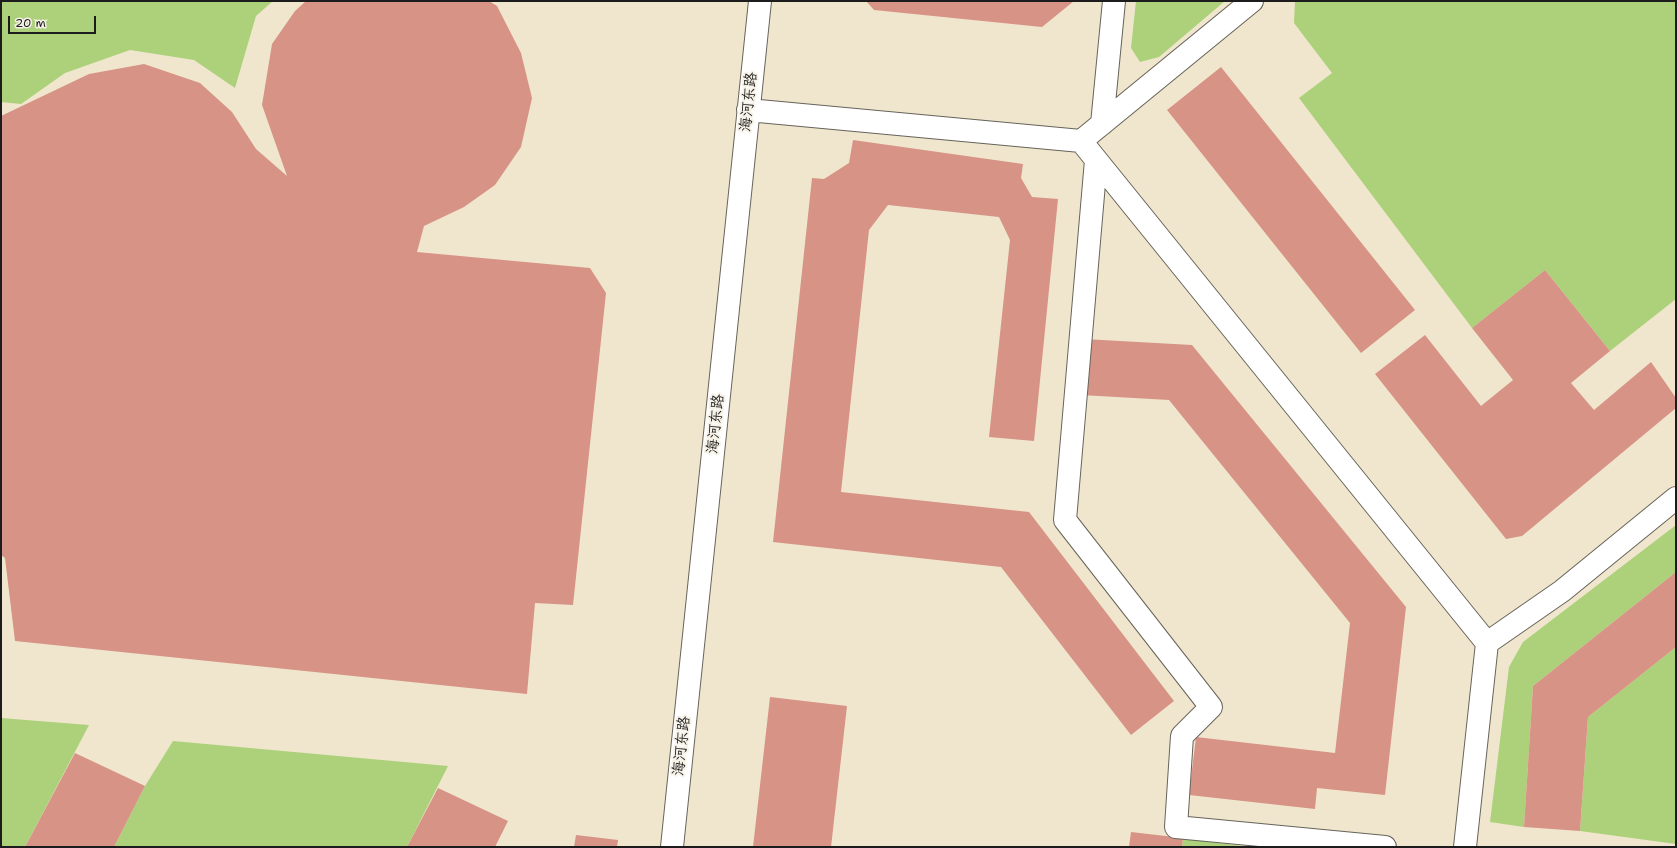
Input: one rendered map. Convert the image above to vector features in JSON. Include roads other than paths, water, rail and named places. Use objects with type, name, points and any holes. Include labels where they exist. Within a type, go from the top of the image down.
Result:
[{"type":"street","name":"海河东路","points":[[672,847],[760,1]]},
{"type":"street","points":[[1102,124],[1114,1]]},
{"type":"street","points":[[748,110],[1081,141],[1252,1]]},
{"type":"street","points":[[1081,141],[1487,643],[1465,847]]},
{"type":"street","points":[[1096,160],[1065,520],[1210,707],[1182,736],[1176,827],[1385,847]]},
{"type":"street","points":[[1487,643],[1562,591],[1676,498]]}]
